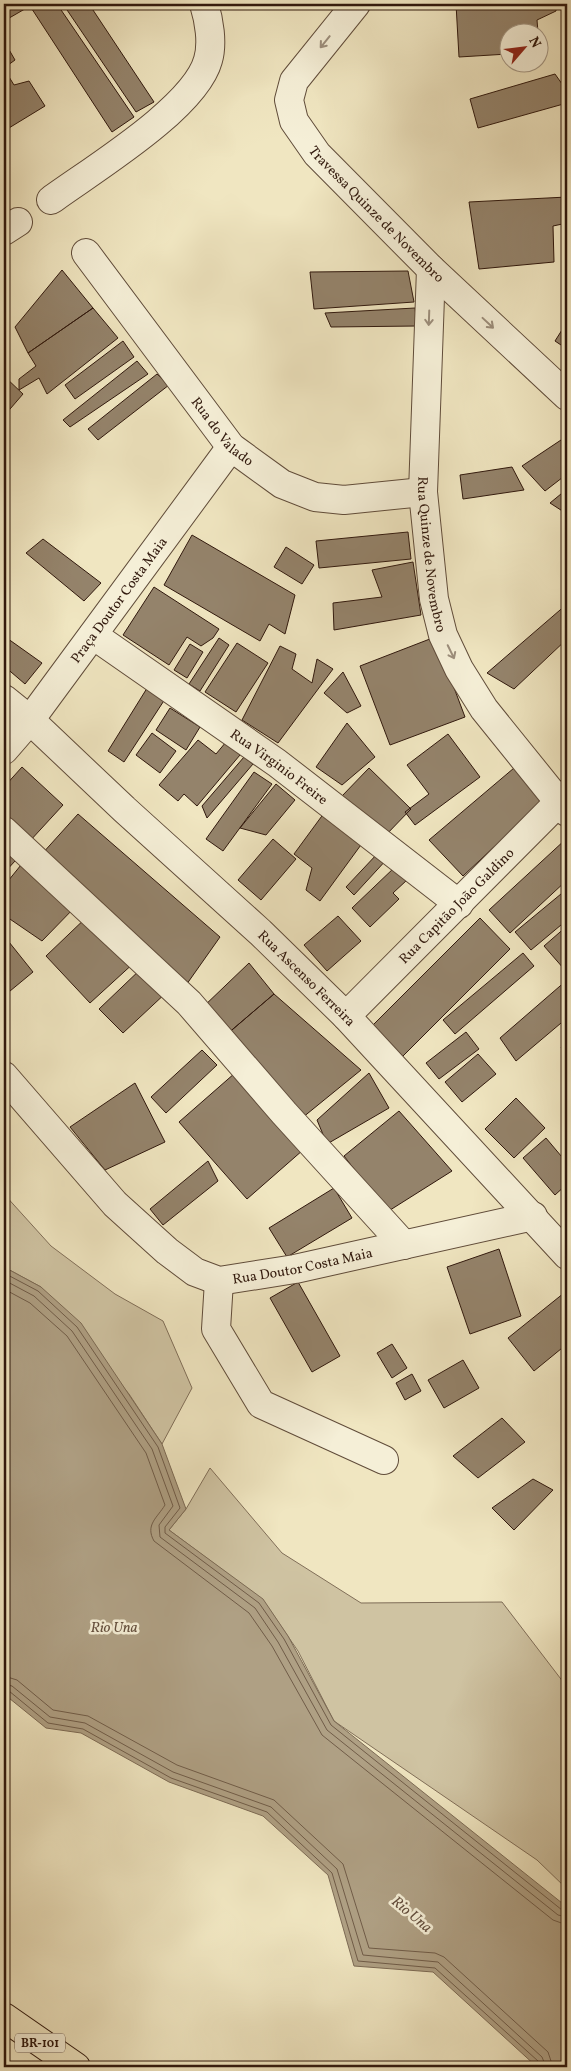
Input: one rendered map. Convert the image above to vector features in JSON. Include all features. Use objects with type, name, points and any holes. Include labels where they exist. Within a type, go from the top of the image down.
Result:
[{"type":"highway","name":"BR-101","points":[[4,2017],[76,2067]]},
{"type":"street","points":[[50,200],[178,106],[196,83],[208,60],[209,21],[204,4]]},
{"type":"street","name":"Travessa Quinze de Novembro","points":[[356,4],[294,81],[289,100],[294,121],[317,154],[431,269],[567,396]]},
{"type":"street","name":"Rua do Valado","points":[[86,253],[231,447],[282,484],[315,498],[344,500],[423,492]]},
{"type":"street","name":"Rua Quinze de Novembro","points":[[431,269],[423,492],[434,599],[443,635],[459,669],[484,709],[565,803]]},
{"type":"street","name":"Praça Doutor Costa Maia","points":[[4,750],[30,720],[231,447]]},
{"type":"street","name":"Rua Virginio Freire","points":[[93,635],[277,763],[459,904]]},
{"type":"street","name":"Rua Ascenso Ferreira","points":[[4,699],[30,720],[124,810],[260,932],[346,1016],[533,1216],[567,1255]]},
{"type":"street","name":"Rua Capitão João Galdino","points":[[346,1016],[459,904],[565,803]]},
{"type":"street","points":[[4,831],[189,1003],[284,1113],[404,1245]]},
{"type":"street","name":"Rua Doutor Costa Maia","points":[[4,1076],[114,1204],[188,1266],[219,1281],[294,1269],[533,1216]]},
{"type":"street","points":[[219,1281],[216,1329],[261,1404],[384,1460]]},
{"type":"shaded area","points":[[4,1194],[51,1246],[115,1294],[163,1321],[192,1388],[162,1444],[129,1394],[41,1287],[4,1267]]},
{"type":"shaded area","points":[[210,1468],[282,1553],[361,1603],[502,1602],[567,1687],[567,1889],[537,1860],[334,1721],[298,1651],[263,1600],[169,1530],[186,1509]]},
{"type":"water","name":"Rio Una","points":[[4,1267],[41,1287],[81,1323],[162,1444],[186,1509],[169,1530],[263,1599],[288,1636],[334,1721],[567,1907],[567,2067],[537,2067],[433,1972],[354,1966],[328,1875],[263,1816],[169,1782],[81,1733],[46,1728],[4,1694]]},
{"type":"building","points":[[4,4],[57,4],[134,117],[112,132],[30,6],[4,21]]},
{"type":"building","points":[[63,4],[89,4],[154,102],[136,112]]},
{"type":"building","points":[[456,4],[556,4],[556,11],[537,20],[537,22],[498,22],[498,55],[459,57]]},
{"type":"building","points":[[4,41],[15,60],[4,68]]},
{"type":"building","points":[[6,72],[14,85],[29,81],[45,106],[4,131],[4,74]]},
{"type":"building","points":[[555,74],[567,91],[567,103],[478,128],[470,99]]},
{"type":"building","points":[[567,197],[567,223],[553,226],[554,262],[479,269],[469,202]]},
{"type":"building","points":[[62,270],[93,308],[28,353],[15,327]]},
{"type":"building","points":[[408,271],[414,302],[314,309],[310,272]]},
{"type":"building","points":[[93,308],[118,338],[47,394],[39,378],[19,390],[19,379],[36,366],[28,353]]},
{"type":"building","points":[[415,308],[417,326],[331,327],[325,313]]},
{"type":"building","points":[[567,322],[567,349],[555,341]]},
{"type":"building","points":[[123,341],[134,357],[75,399],[65,385]]},
{"type":"building","points":[[137,361],[148,374],[70,427],[63,420]]},
{"type":"building","points":[[157,374],[169,385],[98,440],[88,429]]},
{"type":"building","points":[[4,376],[23,394],[4,416]]},
{"type":"building","points":[[567,436],[567,474],[545,491],[522,466]]},
{"type":"building","points":[[512,467],[524,490],[463,499],[460,475]]},
{"type":"building","points":[[567,489],[567,514],[550,503]]},
{"type":"building","points":[[408,532],[411,559],[319,568],[316,541]]},
{"type":"building","points":[[192,535],[295,595],[285,634],[269,624],[260,641],[164,585]]},
{"type":"building","points":[[43,539],[101,583],[84,601],[26,553]]},
{"type":"building","points":[[286,547],[314,565],[302,584],[274,567]]},
{"type":"building","points":[[413,562],[421,615],[334,630],[333,603],[382,597],[372,570]]},
{"type":"building","points":[[154,587],[219,629],[213,638],[201,646],[187,637],[169,665],[123,635]]},
{"type":"building","points":[[567,604],[567,639],[514,689],[487,673]]},
{"type":"building","points":[[4,636],[42,663],[25,684],[4,666]]},
{"type":"building","points":[[435,637],[465,717],[390,745],[360,666]]},
{"type":"building","points":[[219,638],[229,645],[200,691],[189,684]]},
{"type":"building","points":[[237,643],[268,663],[236,712],[205,692]]},
{"type":"building","points":[[190,644],[203,652],[187,678],[174,670]]},
{"type":"building","points":[[280,646],[296,654],[292,669],[312,683],[317,659],[333,669],[278,743],[242,720]]},
{"type":"building","points":[[343,672],[361,706],[347,713],[324,693]]},
{"type":"building","points":[[149,685],[167,696],[124,762],[108,751]]},
{"type":"building","points":[[170,708],[200,727],[186,750],[156,730]]},
{"type":"building","points":[[347,723],[375,757],[342,785],[316,767]]},
{"type":"building","points":[[152,733],[176,751],[160,773],[136,755]]},
{"type":"building","points":[[448,734],[480,777],[415,825],[405,812],[429,794],[407,765]]},
{"type":"building","points":[[198,740],[216,754],[226,742],[240,755],[197,806],[184,794],[178,801],[159,785]]},
{"type":"building","points":[[244,757],[253,764],[207,818],[202,806]]},
{"type":"building","points":[[22,767],[63,805],[29,842],[4,819],[4,787]]},
{"type":"building","points":[[369,768],[411,809],[384,837],[342,796]]},
{"type":"building","points":[[514,768],[542,802],[463,876],[429,840]]},
{"type":"building","points":[[254,772],[272,784],[223,851],[206,839]]},
{"type":"building","points":[[276,784],[295,800],[266,835],[240,828]]},
{"type":"building","points":[[327,809],[366,838],[320,901],[306,890],[312,868],[294,854]]},
{"type":"building","points":[[78,814],[220,937],[184,988],[41,855]]},
{"type":"building","points":[[273,839],[296,859],[261,900],[238,880]]},
{"type":"building","points":[[566,839],[567,880],[510,933],[489,910]]},
{"type":"building","points":[[4,850],[15,861],[4,873]]},
{"type":"building","points":[[378,853],[388,858],[354,895],[346,887]]},
{"type":"building","points":[[25,860],[77,905],[42,941],[4,915],[4,886]]},
{"type":"building","points":[[395,867],[407,880],[393,893],[399,899],[370,927],[352,908]]},
{"type":"building","points":[[567,889],[567,920],[531,950],[515,932]]},
{"type":"building","points":[[91,913],[136,961],[90,1003],[46,956]]},
{"type":"building","points":[[338,916],[361,941],[327,971],[304,945]]},
{"type":"building","points":[[480,918],[510,949],[402,1057],[372,1026]]},
{"type":"building","points":[[567,926],[567,966],[564,969],[544,946]]},
{"type":"building","points":[[4,938],[33,972],[4,996]]},
{"type":"building","points":[[523,953],[534,966],[455,1034],[443,1020]]},
{"type":"building","points":[[249,963],[274,994],[226,1035],[202,1008]]},
{"type":"building","points":[[144,966],[168,991],[123,1033],[99,1009]]},
{"type":"building","points":[[567,980],[567,1018],[516,1061],[500,1038]]},
{"type":"building","points":[[274,994],[361,1070],[302,1118],[226,1035]]},
{"type":"building","points":[[466,1032],[479,1049],[439,1079],[426,1063]]},
{"type":"building","points":[[567,1042],[567,1056],[561,1047]]},
{"type":"building","points":[[202,1050],[217,1065],[166,1113],[151,1097]]},
{"type":"building","points":[[478,1054],[496,1074],[462,1102],[445,1082]]},
{"type":"building","points":[[235,1073],[303,1150],[247,1199],[179,1122]]},
{"type":"building","points":[[369,1073],[389,1108],[327,1144],[317,1120]]},
{"type":"building","points":[[135,1083],[165,1142],[105,1170],[70,1127]]},
{"type":"building","points":[[516,1098],[545,1128],[514,1158],[485,1129]]},
{"type":"building","points":[[399,1111],[452,1171],[387,1212],[344,1156]]},
{"type":"building","points":[[546,1138],[567,1163],[567,1184],[555,1195],[523,1158]]},
{"type":"building","points":[[208,1161],[218,1181],[163,1225],[150,1209]]},
{"type":"building","points":[[334,1188],[352,1218],[287,1257],[269,1228]]},
{"type":"building","points":[[499,1249],[521,1316],[470,1334],[447,1267]]},
{"type":"building","points":[[298,1282],[340,1356],[312,1372],[270,1298]]},
{"type":"building","points":[[564,1293],[567,1297],[567,1344],[534,1371],[508,1338]]},
{"type":"building","points":[[392,1344],[407,1368],[392,1378],[377,1353]]},
{"type":"building","points":[[463,1360],[479,1388],[444,1408],[428,1380]]},
{"type":"building","points":[[412,1374],[421,1391],[405,1400],[396,1383]]},
{"type":"building","points":[[502,1418],[525,1442],[478,1478],[453,1456]]},
{"type":"building","points":[[533,1479],[553,1490],[514,1530],[492,1508]]}]
